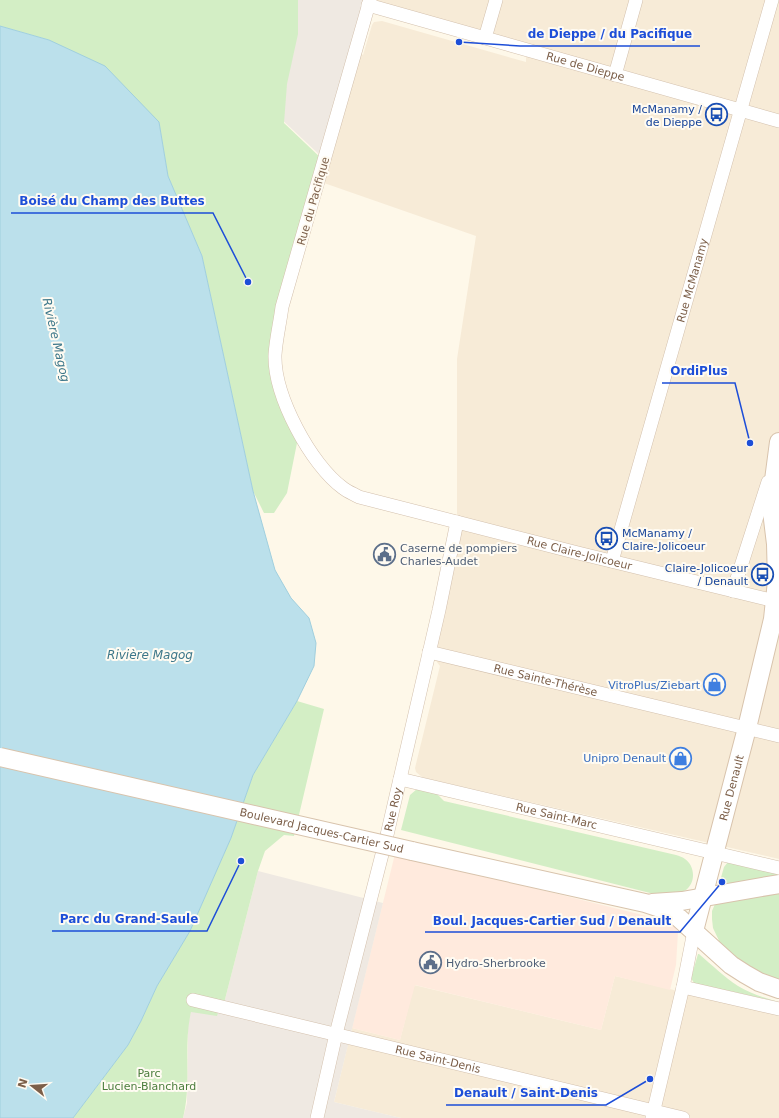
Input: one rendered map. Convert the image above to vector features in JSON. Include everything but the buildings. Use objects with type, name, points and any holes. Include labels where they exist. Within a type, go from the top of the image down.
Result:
[{"type":"main road","name":"Rue Denault","points":[[694,931],[747,728],[777,601],[776,544],[771,503],[778,448]]},
{"type":"main road","name":"Boulevard Jacques-Cartier Sud","points":[[0,757],[645,903],[663,909],[673,915],[694,931],[731,965],[759,982],[779,990]]},
{"type":"main road","name":"Boulevard Jacques-Cartier Sud","points":[[645,903],[682,901],[779,884]]},
{"type":"street","points":[[485,38],[496,0]]},
{"type":"street","points":[[615,75],[636,0]]},
{"type":"street","name":"Rue McManamy","points":[[612,561],[772,0]]},
{"type":"street","name":"Rue de Dieppe","points":[[369,3],[485,38],[779,121]]},
{"type":"street","name":"Rue du Pacifique","points":[[285,403],[278,378],[275,356],[282,307],[369,3]]},
{"type":"street","name":"Rue Claire-Jolicoeur","points":[[285,403],[299,434],[321,466],[343,488],[359,497],[777,601]]},
{"type":"street","name":"Rue Denault","points":[[732,591],[778,448]]},
{"type":"street","name":"Rue Roy","points":[[317,1118],[336,1034],[400,779],[457,522]]},
{"type":"street","name":"Rue Sainte-Thérèse","points":[[429,652],[779,736]]},
{"type":"street","name":"Rue Saint-Marc","points":[[400,779],[779,868]]},
{"type":"street","name":"Rue Denault","points":[[653,1114],[683,987],[694,931]]},
{"type":"street","points":[[683,987],[779,1009]]},
{"type":"street","name":"Rue Saint-Denis","points":[[193,1000],[336,1034],[653,1114],[683,1118]]},
{"type":"shaded area","points":[[158,0],[370,0],[323,158],[157,3]]},
{"type":"shaded area","points":[[370,0],[779,0],[779,859],[429,779],[422,777],[416,772],[415,768],[440,666],[429,652],[457,522],[457,359],[476,236],[324,183],[361,54],[363,55],[374,22],[382,21],[526,62],[526,49]]},
{"type":"shaded area","points":[[395,854],[663,920],[663,922],[671,924],[676,928],[678,932],[676,965],[670,990],[615,976],[601,1030],[415,985],[400,1040],[352,1028]]},
{"type":"shaded area","points":[[258,871],[383,903],[334,1102],[401,1118],[183,1118],[187,1103],[188,1026],[193,1000],[223,1007]]},
{"type":"shaded area","points":[[615,976],[779,1015],[779,1118],[401,1118],[334,1102],[352,1028],[400,1040],[414,985],[601,1030]]},
{"type":"green space","points":[[0,0],[298,0],[298,34],[287,84],[284,123],[324,161],[275,356],[299,433],[287,493],[274,513],[264,513],[253,491],[202,256],[168,176],[159,122],[49,40],[0,26]]},
{"type":"green space","name":"Parc Lucien-Blanchard","points":[[297,701],[324,709],[294,836],[284,835],[265,851],[258,871],[223,1007],[220,1006],[217,1016],[191,1012],[188,1038],[187,1092],[183,1118],[73,1118],[128,1045],[157,986],[190,931],[231,838],[253,775]]},
{"type":"green space","points":[[417,789],[436,793],[444,801],[680,856],[691,866],[693,879],[689,887],[683,892],[654,894],[401,830],[410,795]]},
{"type":"green space","points":[[728,862],[779,872],[779,878],[718,888],[724,867]]},
{"type":"green space","points":[[779,888],[779,982],[755,973],[722,947],[713,928],[712,911],[715,904]]},
{"type":"green space","points":[[698,954],[728,979],[743,989],[753,994],[779,1002],[694,983],[691,978]]},
{"type":"water","name":"Rivière Magog","points":[[0,26],[49,40],[105,66],[159,122],[168,176],[202,256],[253,491],[275,570],[291,598],[309,618],[316,643],[314,666],[297,701],[253,775],[231,838],[190,931],[157,986],[128,1045],[73,1118],[0,1118]]},
{"type":"place","name":"de Dieppe / du Pacifique","points":[[459,42]]},
{"type":"place","name":"McManamy / de Dieppe","points":[[717,115]]},
{"type":"place","name":"Boisé du Champ des Buttes","points":[[248,282]]},
{"type":"place","name":"OrdiPlus","points":[[750,443]]},
{"type":"place","name":"McManamy / Claire-Jolicoeur","points":[[607,539]]},
{"type":"place","name":"Caserne de pompiers Charles-Audet","points":[[385,554]]},
{"type":"place","name":"Claire-Jolicoeur / Denault","points":[[763,574]]},
{"type":"place","name":"VitroPlus/Ziebart","points":[[715,685]]},
{"type":"place","name":"Unipro Denault","points":[[681,758]]},
{"type":"place","name":"Parc du Grand-Saule","points":[[241,861]]},
{"type":"place","name":"Boul. Jacques-Cartier Sud / Denault","points":[[722,882]]},
{"type":"place","name":"Hydro-Sherbrooke","points":[[431,963]]},
{"type":"place","name":"Denault / Saint-Denis","points":[[650,1079]]}]
